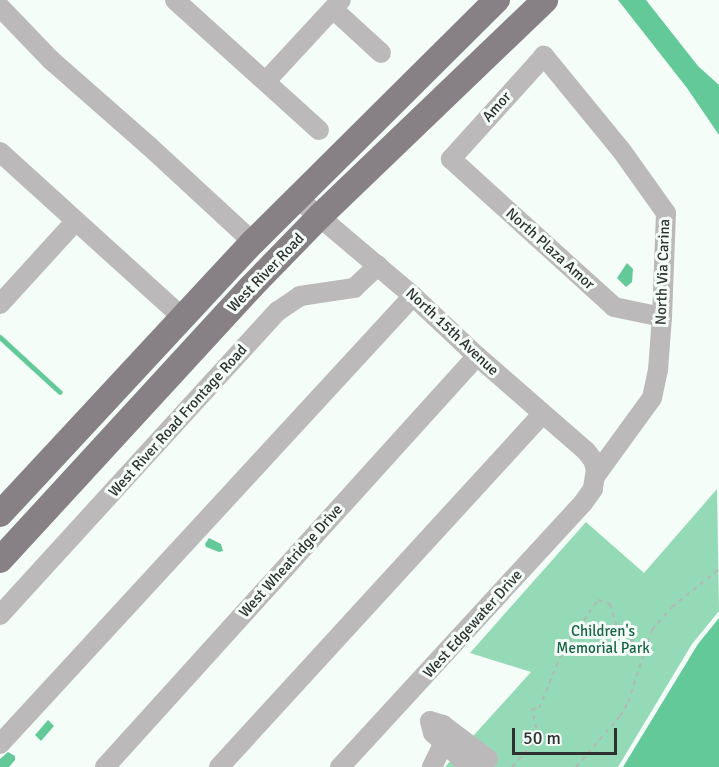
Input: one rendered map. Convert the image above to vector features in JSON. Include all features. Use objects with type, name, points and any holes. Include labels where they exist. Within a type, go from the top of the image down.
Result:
[{"type":"main road","name":"West River Road","points":[[0,560],[251,286],[320,216],[545,0]]},
{"type":"main road","name":"West River Road","points":[[0,514],[253,242],[490,3]]},
{"type":"street","points":[[175,0],[197,7],[266,81],[319,130]]},
{"type":"street","points":[[266,81],[337,4],[381,53]]},
{"type":"street","points":[[0,7],[16,27],[51,60],[253,242]]},
{"type":"street","name":"Amor","points":[[451,159],[544,56]]},
{"type":"street","name":"North Via Carina","points":[[544,56],[621,150],[666,213],[658,370],[652,398],[596,475]]},
{"type":"street","points":[[0,152],[183,318]]},
{"type":"street","name":"North Plaza Amor","points":[[451,159],[614,307],[662,317]]},
{"type":"street","name":"North 15th Avenue","points":[[297,197],[413,296],[477,356],[586,451],[594,460],[596,475]]},
{"type":"street","points":[[0,304],[75,222]]},
{"type":"street","name":"West River Road Frontage Road","points":[[0,615],[278,311],[300,296],[354,288],[378,266]]},
{"type":"street","points":[[0,744],[413,296]]},
{"type":"street","name":"West Wheatridge Drive","points":[[105,767],[477,356]]},
{"type":"street","points":[[219,767],[542,414]]},
{"type":"street","points":[[596,475],[616,478]]},
{"type":"street","name":"West Edgewater Drive","points":[[340,767],[406,698],[583,503],[593,489],[596,475]]},
{"type":"street","points":[[406,698],[430,721],[443,725],[488,759],[465,762],[433,733],[430,721]]},
{"type":"street","points":[[432,767],[444,742]]},
{"type":"path","points":[[576,767],[620,716],[628,702],[647,639],[661,618],[719,569]]},
{"type":"path","points":[[512,767],[538,737],[532,709],[539,708],[563,650],[598,600],[609,604],[617,627],[644,652]]},
{"type":"green space","name":"Children's Memorial Park","points":[[717,489],[719,611],[692,644],[618,767],[445,767],[531,672],[470,653],[586,522],[644,573]]},
{"type":"shaded area","points":[[618,0],[646,0],[698,66],[719,85],[719,135],[687,88]]},
{"type":"shaded area","points":[[627,263],[633,269],[632,282],[626,287],[617,278]]},
{"type":"shaded area","points":[[209,538],[221,544],[223,551],[219,552],[206,547],[205,544]]},
{"type":"shaded area","points":[[719,618],[719,767],[623,767],[698,644]]},
{"type":"shaded area","points":[[48,720],[54,726],[41,741],[35,735]]},
{"type":"shaded area","points":[[8,752],[15,756],[15,760],[9,767],[0,767],[0,759]]},
{"type":"waterway","points":[[0,337],[60,392]]}]
